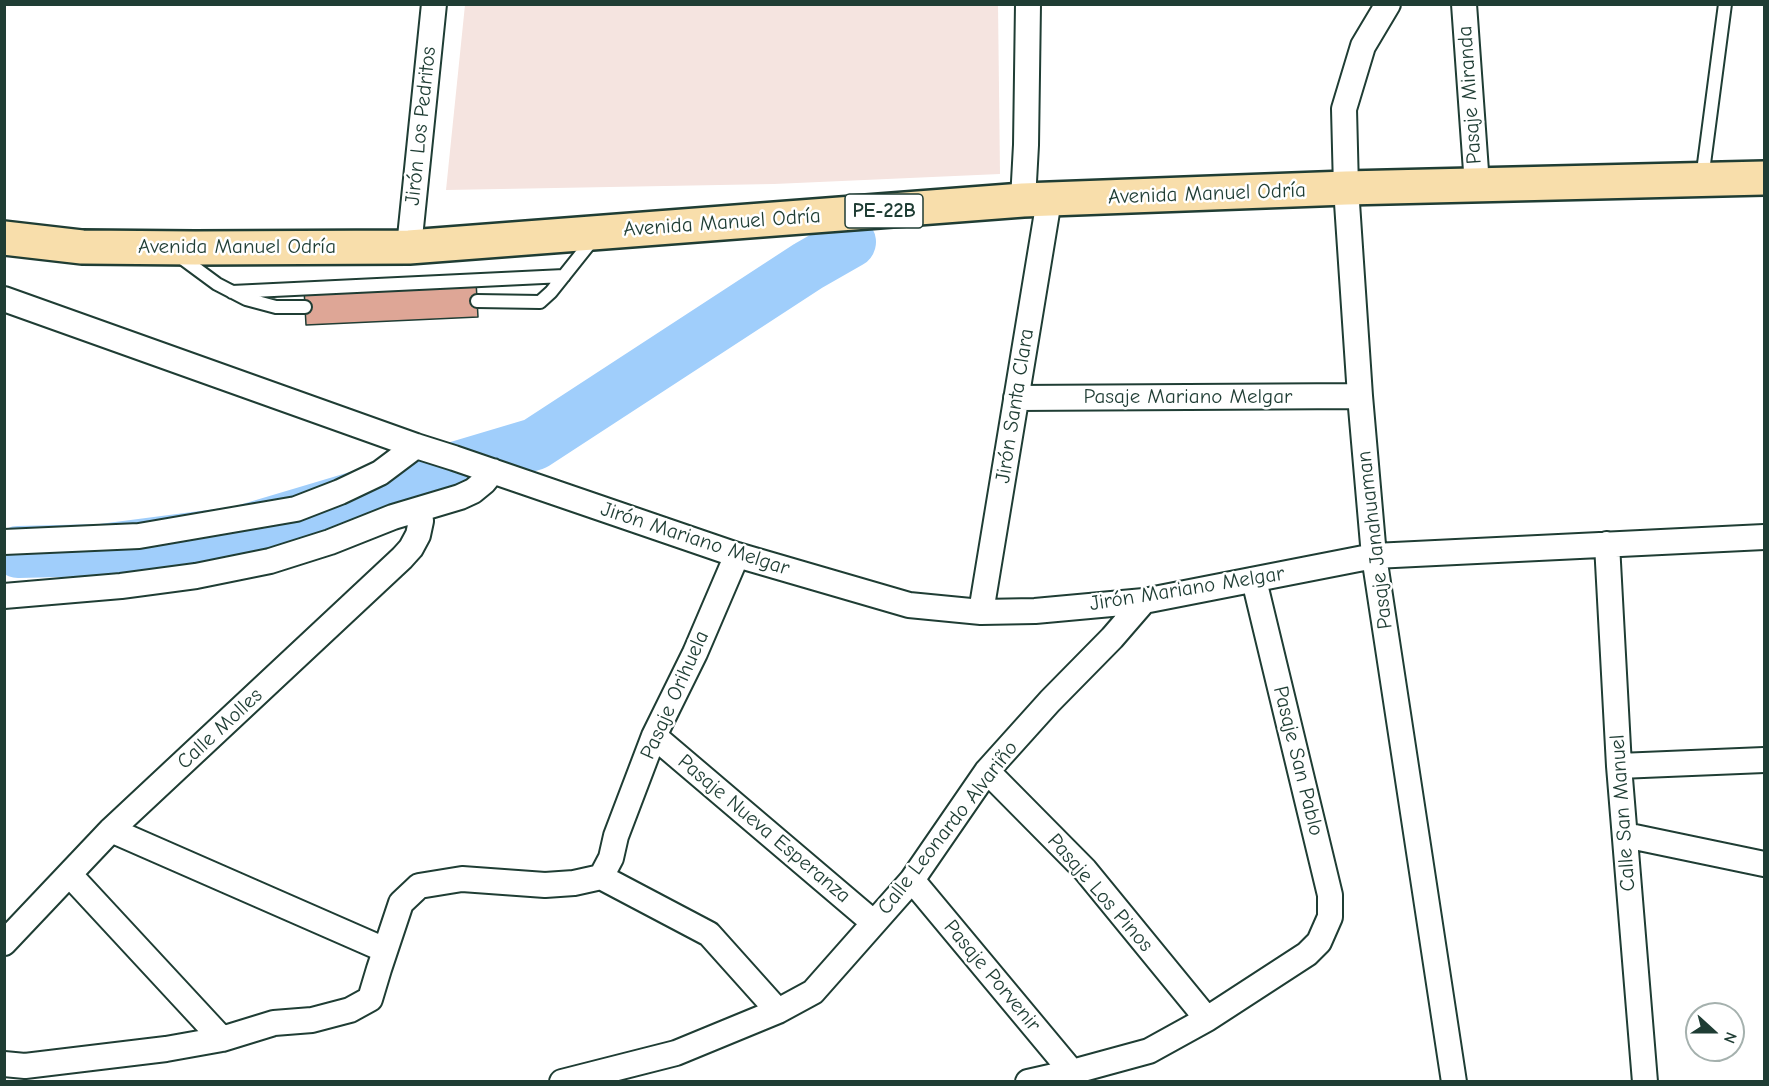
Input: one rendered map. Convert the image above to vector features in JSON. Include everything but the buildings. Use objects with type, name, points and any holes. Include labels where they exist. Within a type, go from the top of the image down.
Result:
[{"type":"highway","name":"Avenida Manuel Odría","points":[[4,238],[82,247],[409,247],[1036,200],[1346,188],[1764,178]]},
{"type":"street","name":"Jirón Los Pedritos","points":[[409,247],[434,4]]},
{"type":"street","name":"Jirón Santa Clara","points":[[981,612],[1016,398],[1036,200],[1026,145],[1028,4]]},
{"type":"street","name":"Pasaje Janahuaman","points":[[1388,4],[1363,46],[1344,109],[1346,188],[1360,396],[1374,556],[1455,1082]]},
{"type":"street","name":"Pasaje Miranda","points":[[1464,4],[1477,185]]},
{"type":"street","name":"Jirón Mariano Melgar","points":[[4,299],[416,447],[737,555],[909,605],[981,612],[1035,611],[1144,601],[1374,556],[1764,537]]},
{"type":"street","name":"Pasaje Mariano Melgar","points":[[1016,398],[1360,396]]},
{"type":"street","points":[[4,542],[139,536],[296,509],[380,473],[416,447]]},
{"type":"street","points":[[4,596],[121,586],[196,576],[270,561],[330,542],[393,517],[460,497],[473,491],[484,482],[489,470]]},
{"type":"street","name":"Calle Molles","points":[[4,943],[111,830],[402,558],[418,535],[421,522],[419,510]]},
{"type":"street","name":"Calle San Manuel","points":[[1607,544],[1619,766],[1645,1082]]},
{"type":"street","name":"Pasaje Orihuela","points":[[601,877],[611,858],[616,836],[654,736],[695,653],[737,555]]},
{"type":"street","name":"Pasaje San Pablo","points":[[1207,1019],[1307,954],[1319,942],[1330,917],[1330,895],[1254,580]]},
{"type":"street","name":"Calle Leonardo Alvariño","points":[[562,1082],[676,1053],[778,1011],[813,992],[912,880],[987,771],[1144,601]]},
{"type":"street","name":"Pasaje Nueva Esperanza","points":[[654,736],[874,923]]},
{"type":"street","points":[[1619,766],[1764,760]]},
{"type":"street","name":"Pasaje Los Pinos","points":[[987,771],[1085,870],[1207,1019]]},
{"type":"street","points":[[111,830],[385,950]]},
{"type":"street","points":[[1625,835],[1764,864]]},
{"type":"street","points":[[70,874],[222,1039]]},
{"type":"street","points":[[4,1064],[25,1065],[166,1049],[222,1039],[274,1023],[312,1020],[350,1010],[370,999],[401,903],[418,886],[462,879],[545,885],[574,883],[601,877],[709,934],[778,1011]]},
{"type":"street","name":"Pasaje Porvenir","points":[[912,880],[1072,1072]]},
{"type":"street","points":[[1028,1082],[1149,1051],[1207,1019]]},
{"type":"lane","points":[[1702,180],[1725,4]]},
{"type":"lane","points":[[477,301],[540,302],[552,292],[598,232]]},
{"type":"lane","points":[[169,248],[217,284],[246,299],[276,307],[305,307]]},
{"type":"lane","points":[[232,292],[564,276]]},
{"type":"shaded area","points":[[465,5],[998,5],[1000,174],[774,184],[446,190]]},
{"type":"waterway","points":[[18,552],[101,550],[240,532],[535,444],[808,266],[850,242]]}]
